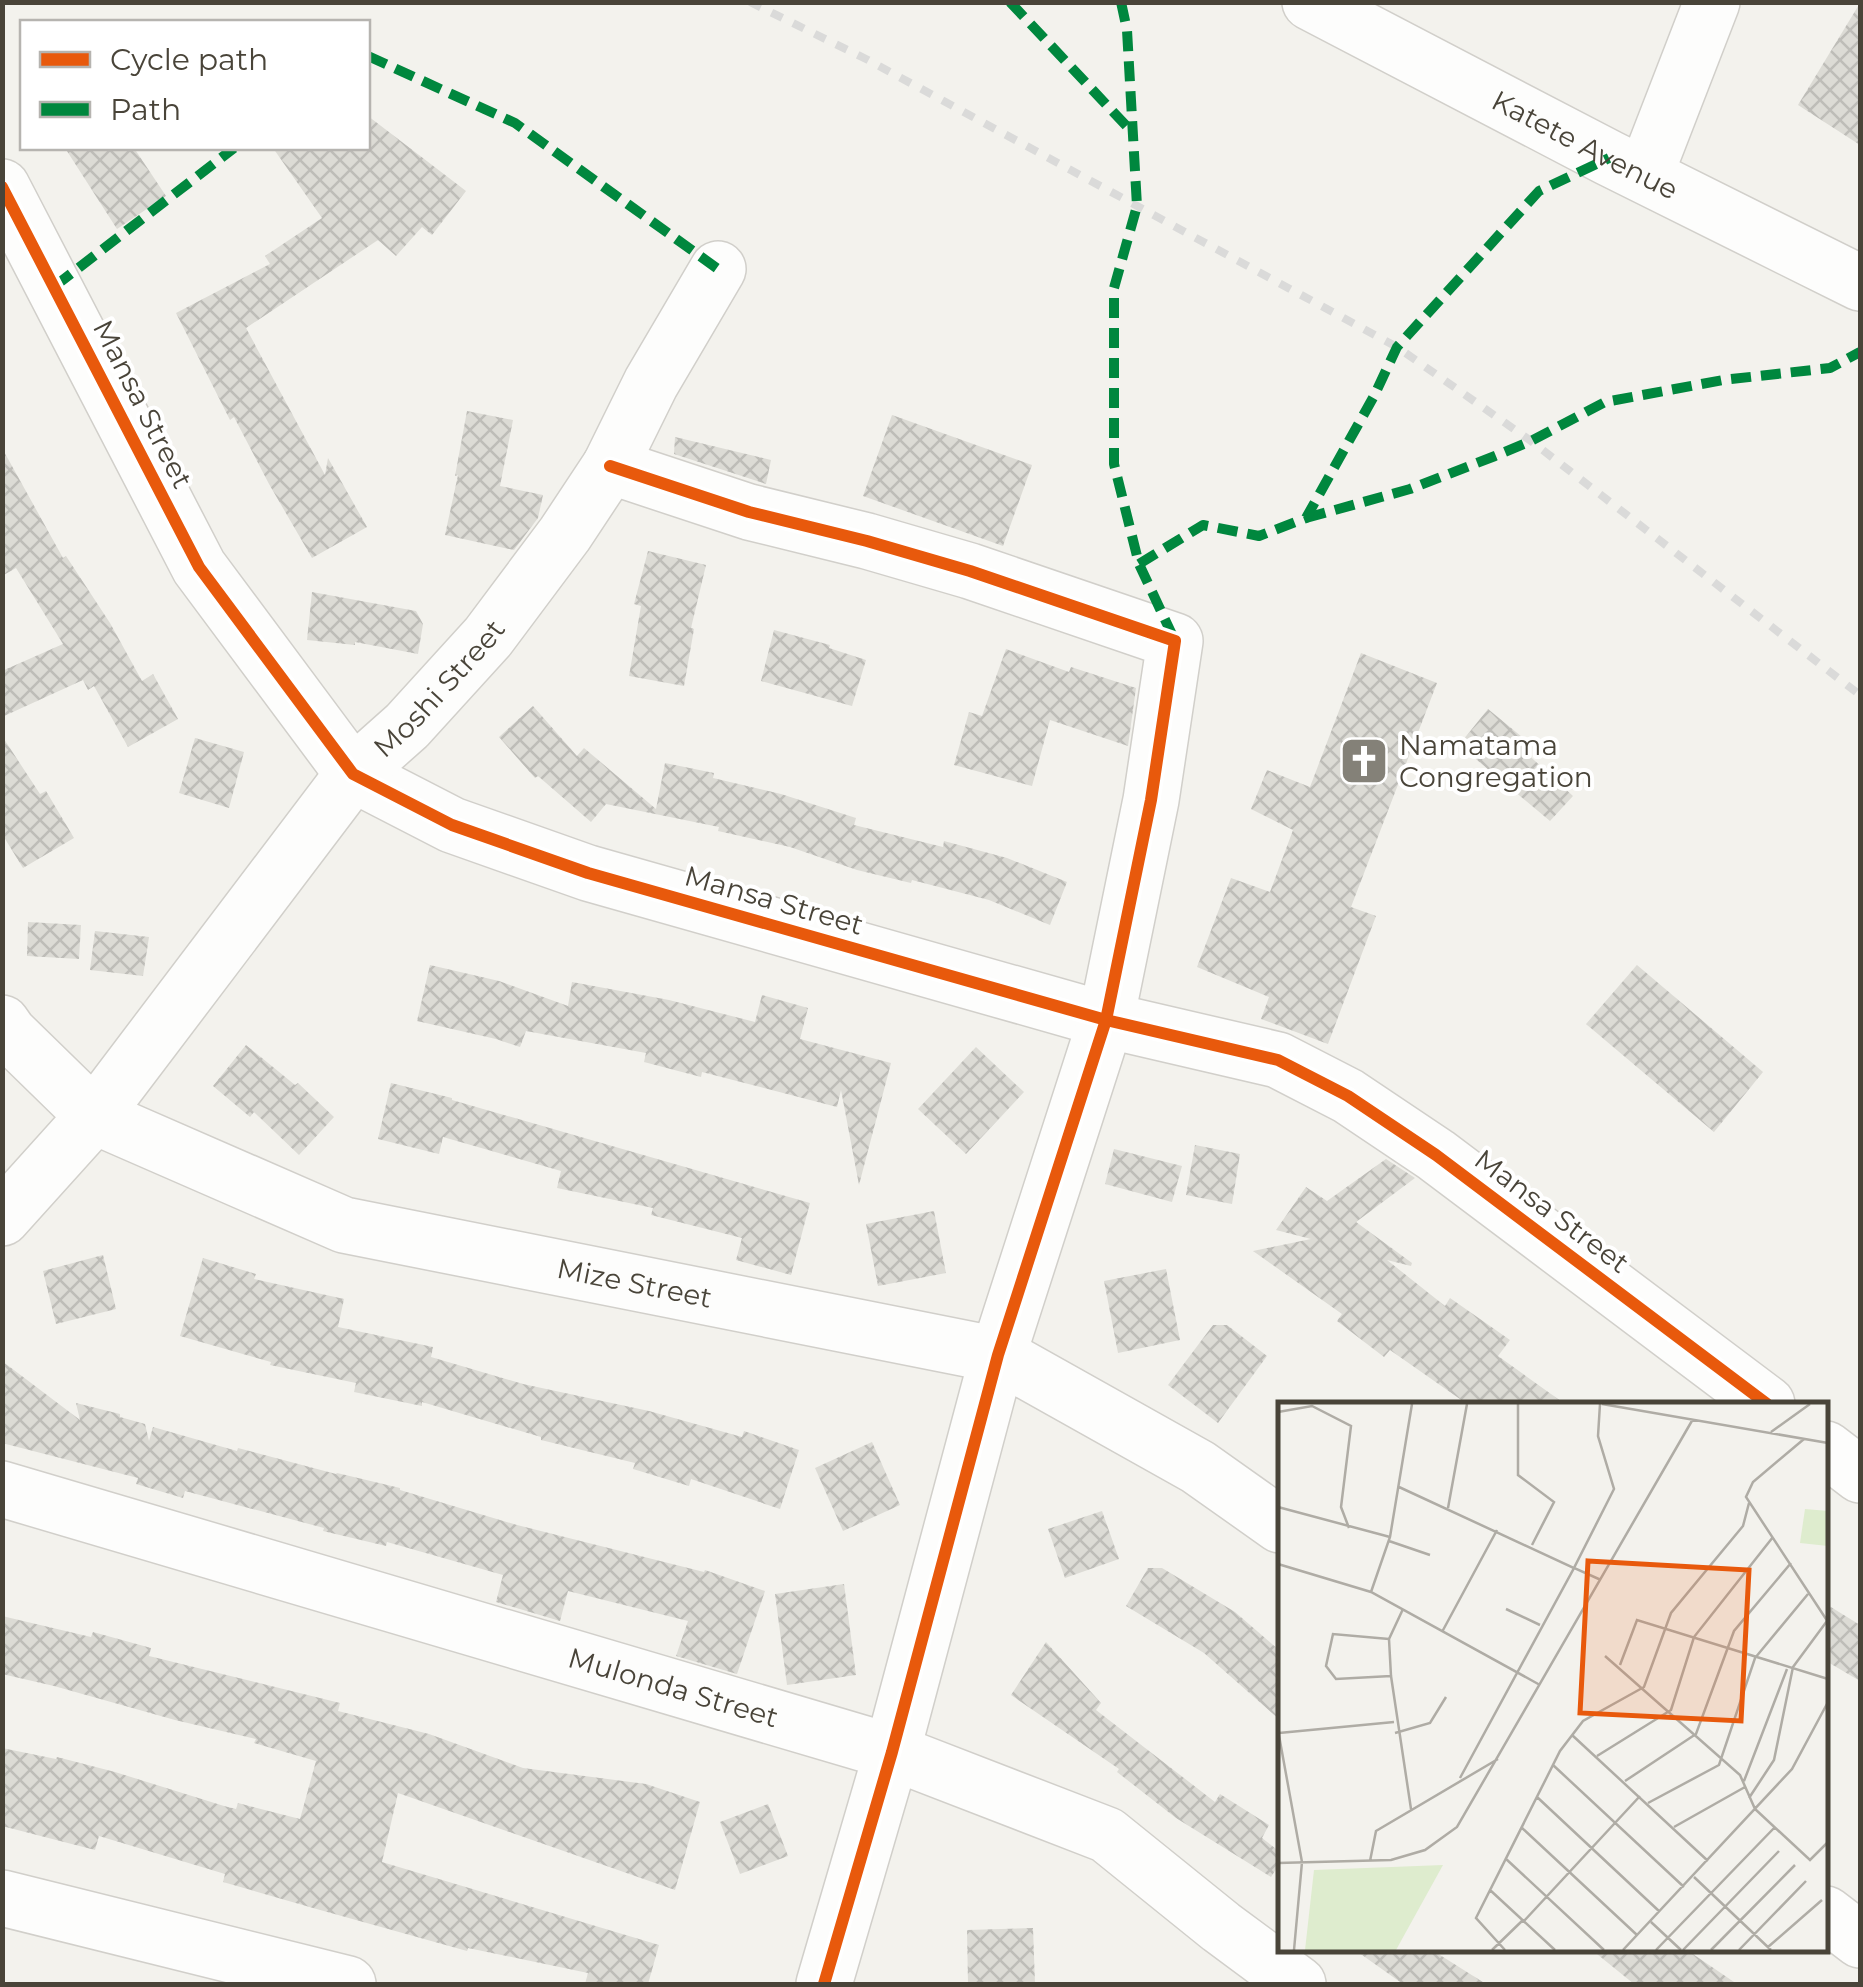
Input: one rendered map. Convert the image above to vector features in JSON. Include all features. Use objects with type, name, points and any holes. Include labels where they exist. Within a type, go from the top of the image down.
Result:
[{"type":"street","name":"Katete Avenue","points":[[1310,2],[1860,283]]},
{"type":"street","points":[[1644,175],[1712,2]]},
{"type":"street","name":"Mansa Street","points":[[2,187],[200,567],[353,774],[452,825],[588,872],[1106,1020],[1278,1060],[1348,1096],[1436,1155],[1763,1402]]},
{"type":"street","name":"Moshi Street","points":[[2,1218],[94,1116],[353,774],[407,726],[488,637],[610,466],[652,383],[718,269]]},
{"type":"street","points":[[610,466],[749,512],[970,571],[1175,641],[1151,800],[1106,1020],[998,1356],[892,1752],[824,1984]]},
{"type":"street","name":"Mize Street","points":[[2,1023],[94,1116],[344,1225],[998,1356],[1198,1467],[1278,1524]]},
{"type":"street","points":[[1828,1451],[1860,1475]]},
{"type":"street","name":"Mulonda Street","points":[[2,1489],[892,1752],[1107,1835],[1298,1984]]},
{"type":"street","points":[[2,1898],[348,1984]]},
{"type":"street","points":[[1828,1916],[1860,1940]]},
{"type":"building","points":[[1860,3],[1860,145],[1798,105]]},
{"type":"building","points":[[370,118],[466,191],[432,235],[422,227],[396,256],[378,240],[246,328],[325,475],[328,458],[367,527],[312,558],[234,417],[230,420],[176,313],[270,264],[265,256],[322,218],[274,150],[370,150]]},
{"type":"building","points":[[66,150],[135,150],[166,196],[117,229]]},
{"type":"building","points":[[467,411],[513,420],[500,486],[543,495],[538,518],[514,550],[445,535]]},
{"type":"building","points":[[892,415],[1032,465],[1003,546],[863,496]]},
{"type":"building","points":[[675,437],[771,460],[766,484],[674,454]]},
{"type":"building","points":[[2,448],[63,558],[66,556],[110,623],[142,681],[153,674],[178,719],[128,747],[94,686],[88,690],[83,680],[2,717],[2,671],[63,644],[16,568],[2,576]]},
{"type":"building","points":[[648,551],[706,565],[691,628],[694,629],[684,686],[629,676],[641,606],[634,604]]},
{"type":"building","points":[[312,592],[416,611],[423,624],[418,654],[355,642],[307,640]]},
{"type":"building","points":[[774,630],[830,645],[829,648],[866,660],[852,706],[761,681]]},
{"type":"building","points":[[1006,649],[1069,672],[1071,667],[1136,688],[1128,746],[1050,720],[1032,786],[954,765],[969,712],[982,716]]},
{"type":"building","points":[[1361,653],[1437,683],[1351,907],[1376,916],[1328,1044],[1261,1019],[1269,997],[1197,967],[1231,878],[1270,892],[1293,830],[1251,809],[1267,770],[1310,787]]},
{"type":"building","points":[[533,706],[577,756],[584,748],[656,809],[665,763],[714,773],[713,778],[856,818],[854,825],[943,847],[944,841],[1007,858],[1067,882],[1050,925],[989,900],[857,870],[790,847],[718,831],[719,827],[606,804],[591,822],[538,776],[535,778],[499,737]]},
{"type":"building","points":[[1488,709],[1528,742],[1522,749],[1573,796],[1550,821],[1459,745]]},
{"type":"building","points":[[2,736],[40,794],[46,791],[74,838],[23,868],[2,834]]},
{"type":"building","points":[[195,738],[244,752],[229,808],[179,793]]},
{"type":"building","points":[[28,922],[81,925],[79,959],[27,956]]},
{"type":"building","points":[[95,931],[149,937],[143,976],[90,970]]},
{"type":"building","points":[[430,965],[499,981],[568,1006],[572,982],[669,1000],[755,1022],[762,995],[808,1008],[800,1039],[891,1063],[859,1185],[841,1090],[837,1107],[702,1072],[701,1077],[644,1062],[646,1053],[526,1031],[520,1047],[417,1021]]},
{"type":"building","points":[[1637,965],[1763,1072],[1714,1132],[1586,1024]]},
{"type":"building","points":[[246,1045],[295,1085],[298,1083],[334,1117],[299,1155],[254,1112],[250,1117],[213,1086]]},
{"type":"building","points":[[976,1047],[1024,1092],[966,1154],[918,1109]]},
{"type":"building","points":[[391,1083],[810,1203],[791,1275],[736,1260],[742,1238],[651,1215],[653,1208],[557,1188],[561,1171],[443,1137],[439,1154],[378,1139]]},
{"type":"building","points":[[1195,1145],[1240,1154],[1232,1204],[1186,1195]]},
{"type":"building","points":[[1114,1149],[1182,1166],[1172,1202],[1105,1184]]},
{"type":"building","points":[[1386,1159],[1415,1178],[1356,1222],[1412,1263],[1411,1266],[1387,1260],[1445,1306],[1450,1298],[1510,1340],[1498,1356],[1562,1402],[1464,1402],[1390,1350],[1384,1357],[1337,1321],[1342,1314],[1253,1251],[1311,1239],[1276,1230],[1306,1187],[1327,1201]]},
{"type":"building","points":[[934,1211],[946,1273],[878,1286],[866,1224]]},
{"type":"building","points":[[103,1255],[116,1309],[56,1324],[43,1271]]},
{"type":"building","points":[[203,1258],[256,1274],[254,1279],[344,1299],[338,1327],[433,1347],[431,1357],[523,1384],[649,1411],[742,1437],[744,1431],[799,1450],[780,1509],[691,1479],[689,1486],[633,1469],[635,1463],[541,1440],[422,1402],[422,1406],[354,1392],[356,1383],[270,1365],[271,1362],[180,1336]]},
{"type":"building","points":[[1166,1269],[1180,1340],[1118,1353],[1104,1281]]},
{"type":"building","points":[[1213,1325],[1227,1325],[1267,1356],[1218,1423],[1168,1385]]},
{"type":"building","points":[[2,1361],[80,1420],[76,1403],[145,1424],[149,1441],[153,1427],[237,1451],[238,1448],[400,1488],[517,1525],[705,1570],[765,1591],[737,1674],[676,1656],[688,1621],[568,1591],[560,1621],[496,1602],[503,1575],[387,1542],[386,1546],[323,1531],[324,1528],[185,1491],[183,1498],[136,1484],[138,1478],[2,1443]]},
{"type":"building","points":[[872,1442],[900,1505],[843,1531],[815,1468]]},
{"type":"building","points":[[1102,1511],[1119,1559],[1065,1578],[1048,1529]]},
{"type":"building","points":[[1148,1568],[1162,1568],[1235,1612],[1278,1649],[1278,1718],[1204,1653],[1126,1606]]},
{"type":"building","points":[[844,1584],[856,1675],[787,1685],[775,1594]]},
{"type":"building","points":[[1828,1605],[1860,1625],[1860,1681],[1828,1662]]},
{"type":"building","points":[[2,1616],[91,1637],[93,1632],[151,1648],[149,1656],[340,1703],[338,1711],[429,1734],[523,1768],[646,1784],[700,1802],[675,1890],[398,1793],[382,1862],[659,1945],[648,1984],[585,1984],[588,1973],[468,1948],[467,1951],[313,1908],[223,1882],[225,1874],[99,1836],[95,1850],[2,1826],[2,1748],[115,1772],[236,1809],[238,1803],[300,1819],[316,1761],[254,1743],[256,1739],[2,1674]]},
{"type":"building","points":[[1046,1642],[1101,1703],[1096,1710],[1215,1802],[1220,1794],[1269,1825],[1262,1838],[1278,1850],[1278,1866],[1271,1877],[1176,1818],[1117,1772],[1119,1769],[1011,1695]]},
{"type":"building","points":[[768,1804],[788,1856],[740,1874],[720,1822]]},
{"type":"building","points":[[1033,1928],[1035,1984],[968,1984],[967,1930]]},
{"type":"building","points":[[1358,1952],[1435,1952],[1486,1984],[1403,1984]]},
{"type":"building","points":[[1594,1952],[1690,1952],[1737,1984],[1634,1984]]},
{"type":"railway","points":[[750,2],[868,60],[1397,347],[1531,441],[1860,695]]},
{"type":"marked path","points":[[1010,2],[1133,133]]},
{"type":"marked path","points":[[1121,2],[1127,30],[1137,206],[1114,288],[1114,464],[1139,564],[1175,641]]},
{"type":"marked path","points":[[370,57],[515,123],[718,269]]},
{"type":"marked path","points":[[55,286],[231,150]]},
{"type":"marked path","points":[[1139,564],[1203,525],[1259,536],[1306,518],[1397,347],[1539,191],[1609,158]]},
{"type":"marked path","points":[[1306,518],[1410,489],[1531,441],[1605,402],[1723,380],[1830,368],[1860,352]]},
{"type":"cycle path","points":[[2,187],[199,567],[353,774],[452,825],[588,873],[1106,1020],[1278,1060],[1348,1096],[1436,1155],[1764,1402]]},
{"type":"cycle path","points":[[610,466],[749,512],[970,571],[1175,641],[1151,800],[1106,1020],[998,1355],[892,1752],[824,1984]]},
{"type":"place","name":"Namatama Congregation","points":[[1364,761]]}]
